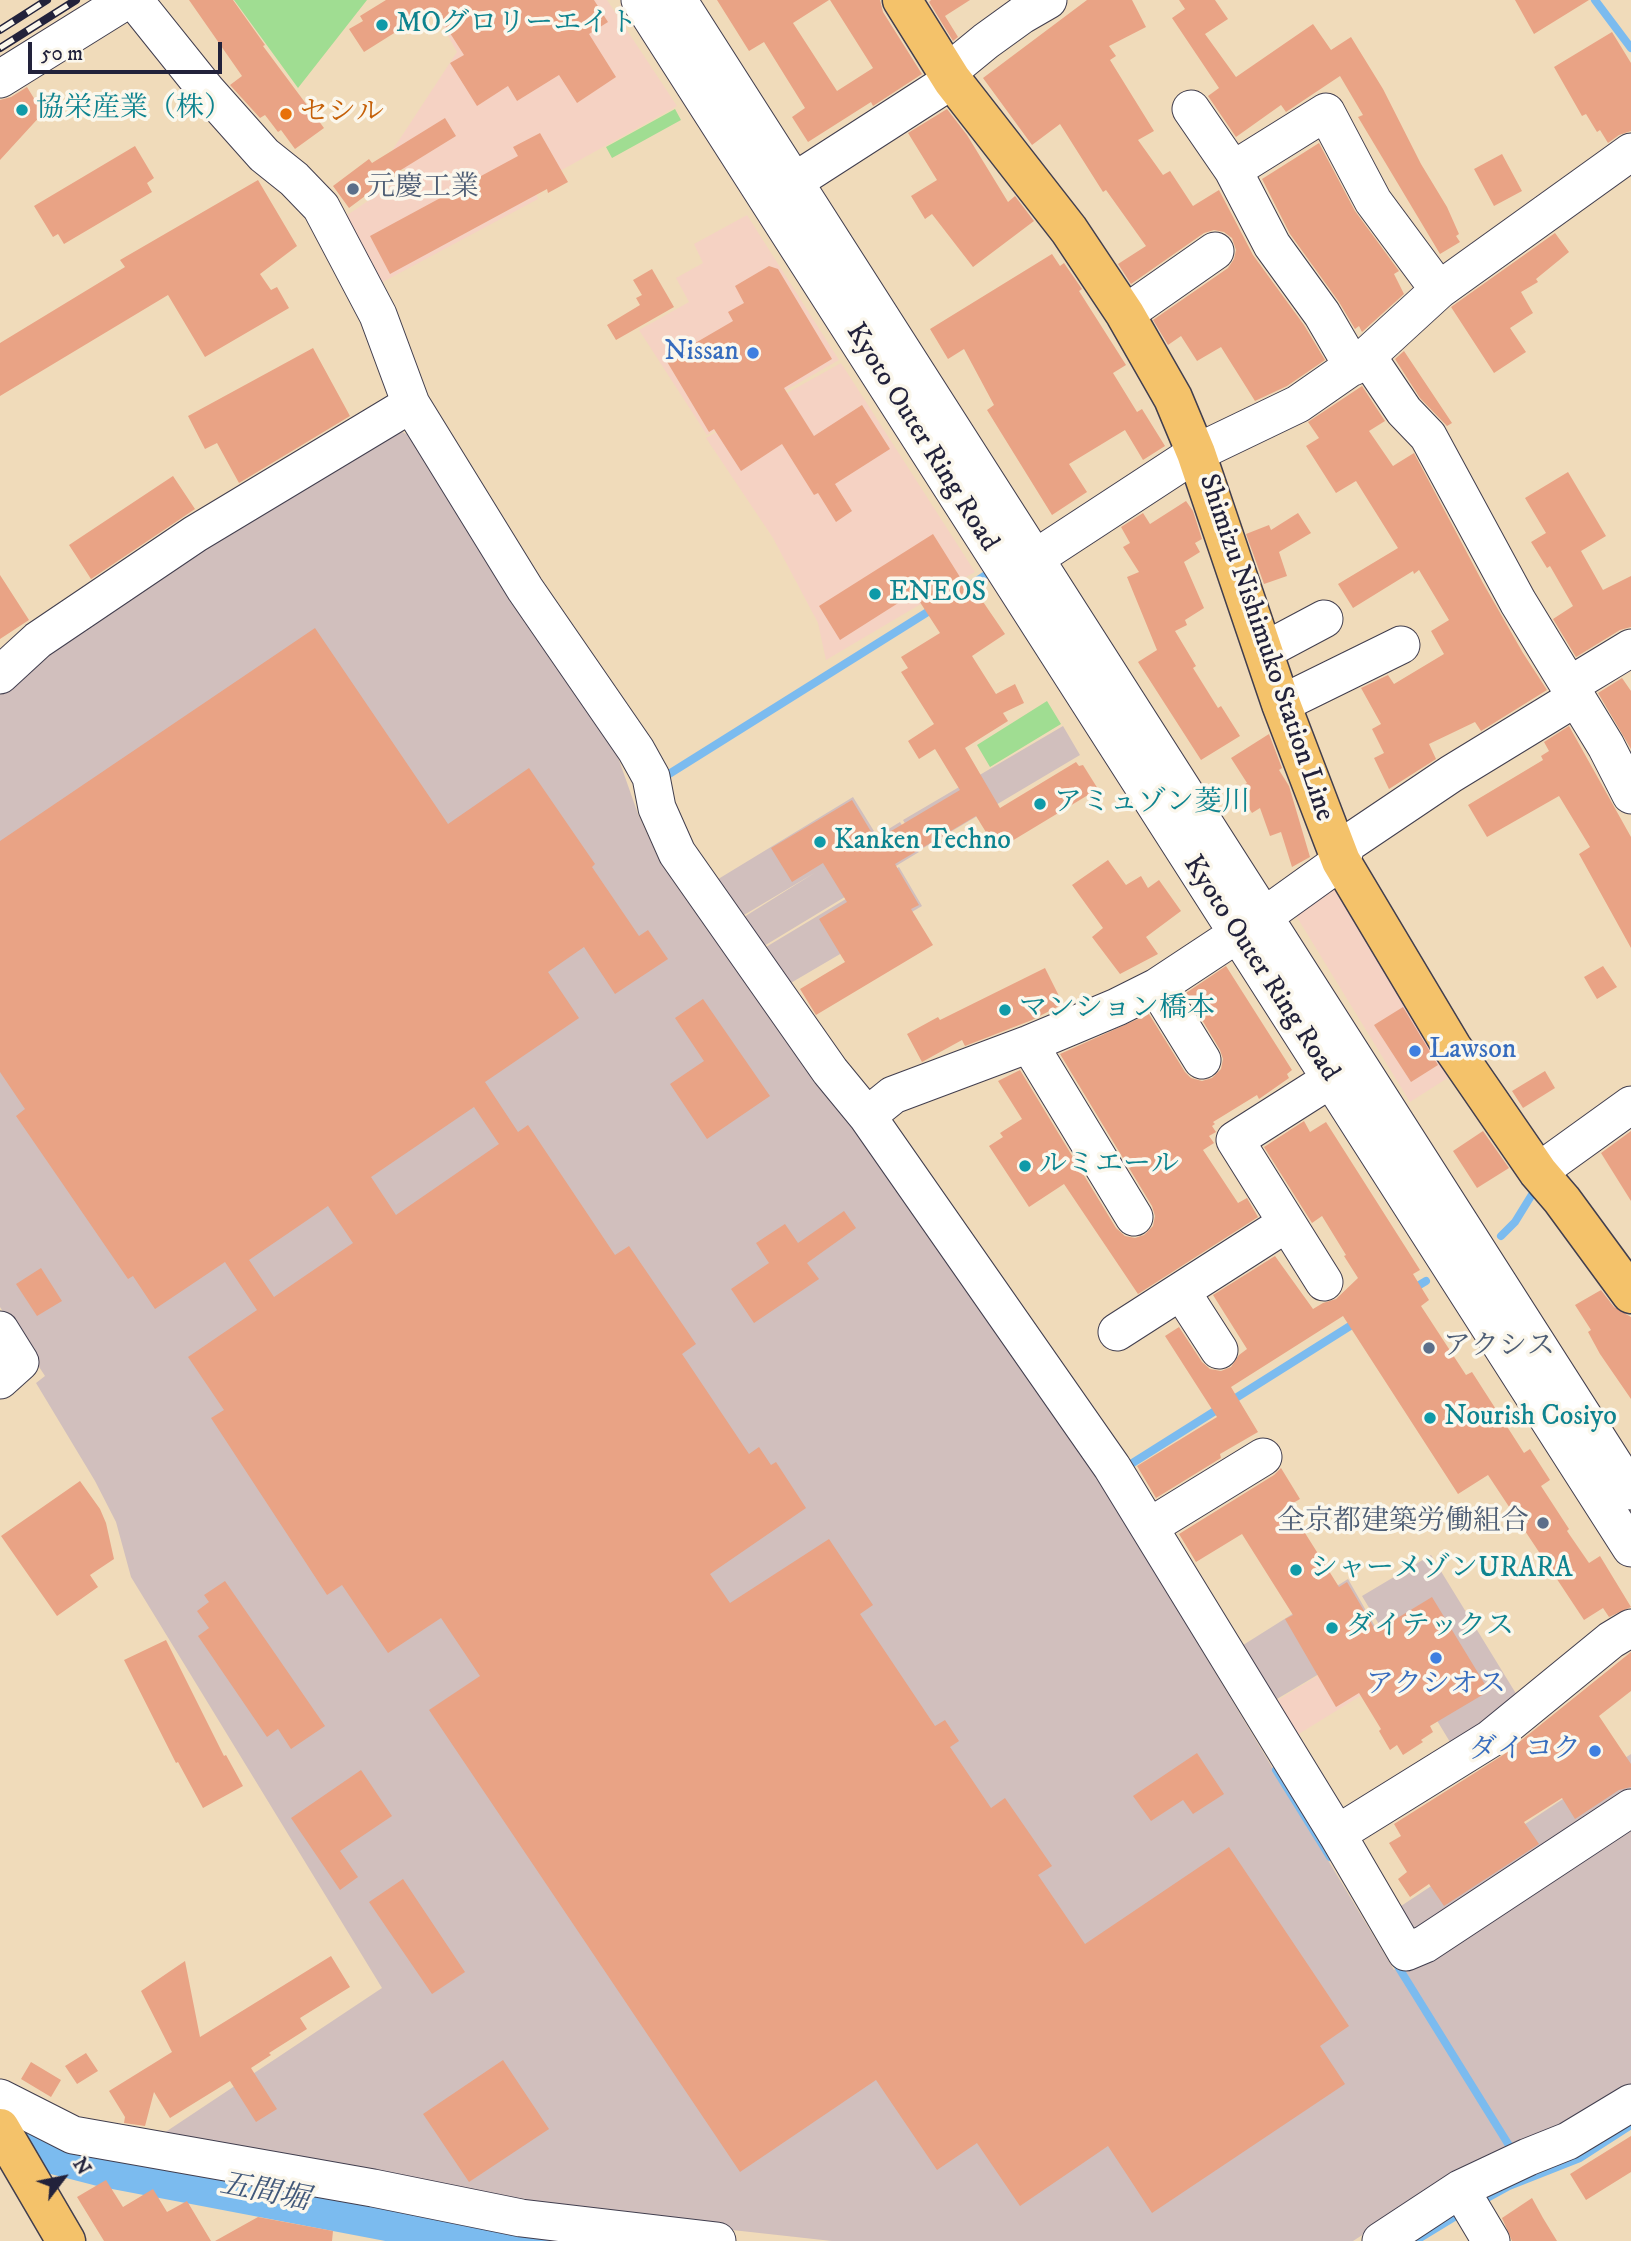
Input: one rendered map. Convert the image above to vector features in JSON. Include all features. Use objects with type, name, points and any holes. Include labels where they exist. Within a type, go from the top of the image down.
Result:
[{"type":"main road","name":"Shimizu Nishimuko Station Line","points":[[902,0],[950,76],[1069,230],[1125,314],[1173,398],[1196,453],[1281,704],[1341,861],[1452,1047],[1542,1177],[1631,1294]]},
{"type":"main road","points":[[9,2157],[66,2241]]},
{"type":"street","points":[[0,79],[127,0]]},
{"type":"street","points":[[134,0],[207,91],[256,146],[321,207],[378,314],[411,404],[525,590],[636,750],[651,777],[657,808],[677,853],[830,1071],[867,1116],[1116,1473],[1406,1952],[1425,1944],[1631,1808]]},
{"type":"street","name":"Kyoto Outer Ring Road","points":[[640,0],[781,190]]},
{"type":"street","name":"Kyoto Outer Ring Road","points":[[678,0],[781,190],[1017,561],[1250,925],[1631,1491]]},
{"type":"street","points":[[781,190],[950,76],[1022,15],[1048,0]]},
{"type":"street","points":[[1191,109],[1233,170],[1272,245],[1322,314],[1360,361],[1428,436],[1518,602],[1606,746],[1631,795]]},
{"type":"street","points":[[1233,170],[1326,113],[1373,201],[1439,290]]},
{"type":"street","points":[[1017,561],[1196,453],[1298,404],[1360,361],[1439,290],[1631,152]]},
{"type":"street","points":[[1125,314],[1215,251]]},
{"type":"street","points":[[0,675],[38,640],[195,534],[411,404]]},
{"type":"street","points":[[1262,647],[1277,644],[1324,619]]},
{"type":"street","points":[[1281,704],[1401,645]]},
{"type":"street","points":[[867,1116],[893,1095],[1028,1044],[1157,987],[1341,861],[1347,844],[1573,691],[1631,648]]},
{"type":"street","name":"Kyoto Outer Ring Road","points":[[1250,925],[1331,1079],[1631,1548]]},
{"type":"street","points":[[1157,987],[1202,1060]]},
{"type":"street","points":[[1028,1044],[1134,1217]]},
{"type":"street","points":[[1324,1282],[1235,1140],[1331,1079]]},
{"type":"street","points":[[1542,1177],[1631,1105]]},
{"type":"street","points":[[1117,1332],[1287,1223]]},
{"type":"street","points":[[1181,1291],[1219,1350]]},
{"type":"street","points":[[0,1330],[20,1362],[0,1380]]},
{"type":"street","points":[[1149,1527],[1263,1457]]},
{"type":"street","points":[[1337,1834],[1490,1739],[1611,1640],[1631,1628]]},
{"type":"street","points":[[0,2098],[73,2135],[521,2218],[717,2241]]},
{"type":"street","points":[[1381,2241],[1474,2212],[1519,2162],[1568,2141],[1631,2103]]},
{"type":"shaded area","points":[[479,0],[607,0],[677,106],[533,186],[538,199],[379,284],[343,218],[410,172],[386,160],[457,52],[441,23]]},
{"type":"shaded area","points":[[747,215],[839,360],[707,435],[639,330],[689,302],[676,278],[703,263],[694,244]]},
{"type":"shaded area","points":[[841,363],[975,572],[826,660],[818,623],[773,538],[706,438]]},
{"type":"shaded area","points":[[393,428],[409,435],[613,743],[638,814],[660,862],[809,1074],[855,1131],[1094,1471],[1394,1970],[1631,1820],[1631,2084],[1559,2129],[1465,2169],[1353,2241],[832,2241],[496,2204],[161,2135],[382,1988],[131,1577],[116,1522],[95,1481],[36,1383],[45,1376],[0,1307],[0,694],[33,662],[246,518]]},
{"type":"shaded area","points":[[1063,726],[1080,755],[920,850],[903,820]]},
{"type":"shaded area","points":[[853,797],[877,836],[900,822],[919,852],[764,946],[744,917],[816,872],[744,915],[728,893],[721,890],[715,881]]},
{"type":"shaded area","points":[[899,867],[922,906],[789,984],[766,947]]},
{"type":"shaded area","points":[[1341,877],[1457,1072],[1410,1102],[1292,909]]},
{"type":"shaded area","points":[[1431,1555],[1523,1705],[1456,1752],[1362,1596]]},
{"type":"shaded area","points":[[1348,1579],[1381,1637],[1272,1702],[1240,1647]]},
{"type":"shaded area","points":[[1382,1637],[1402,1670],[1294,1737],[1273,1703]]},
{"type":"shaded area","points":[[1631,1754],[1631,1793],[1427,1930],[1409,1926],[1398,1908]]},
{"type":"green space","points":[[234,0],[367,0],[298,88]]},
{"type":"green space","points":[[675,109],[681,120],[612,158],[606,147]]},
{"type":"green space","points":[[1047,701],[1061,724],[990,767],[977,745]]},
{"type":"building","points":[[189,0],[233,0],[265,45],[263,46],[324,128],[295,149],[265,115],[260,118],[230,85],[242,76]]},
{"type":"building","points":[[386,0],[594,0],[608,22],[589,34],[616,77],[577,103],[559,75],[517,101],[508,86],[477,106],[450,63],[464,55],[434,8],[364,52],[349,29],[363,21],[360,16]]},
{"type":"building","points":[[717,0],[829,0],[793,23],[837,91],[873,68],[830,0],[880,0],[883,12],[922,74],[873,106],[871,102],[808,142],[792,117],[805,108],[764,42],[749,51]]},
{"type":"building","points":[[970,0],[945,16],[958,37],[953,41],[929,2]]},
{"type":"building","points":[[1087,0],[1132,0],[1146,27],[1109,46],[1116,56],[1110,60],[1154,131],[1138,140],[1163,175],[1170,171],[1193,206],[1219,190],[1253,255],[1304,325],[1325,360],[1287,386],[1255,401],[1221,347],[1197,361],[1181,336],[1168,345],[1153,320],[1228,268],[1236,250],[1232,238],[1224,232],[1214,230],[1204,233],[1131,284],[1118,264],[1146,246],[1106,190],[1103,192],[1060,124],[1032,145],[983,78]]},
{"type":"building","points":[[1179,0],[1215,0],[1228,19],[1205,34],[1236,77],[1313,24],[1331,50],[1351,37],[1383,89],[1421,164],[1447,207],[1460,242],[1440,254],[1358,117],[1363,115],[1340,76],[1286,112],[1281,105],[1236,137],[1208,96],[1219,88],[1172,18],[1185,9]]},
{"type":"building","points":[[1515,0],[1589,0],[1534,34]]},
{"type":"building","points":[[1612,32],[1631,63],[1631,131],[1608,143],[1600,130],[1597,132],[1586,114],[1582,116],[1554,67]]},
{"type":"building","name":"協栄産業（株）","points":[[27,87],[43,113],[0,160],[0,100]]},
{"type":"building","points":[[947,109],[967,135],[1008,202],[1015,196],[1034,221],[973,267],[932,214],[925,219],[911,196],[937,180],[908,133]]},
{"type":"building","points":[[445,118],[456,136],[396,173],[349,208],[333,186],[369,159],[372,163]]},
{"type":"building","points":[[540,133],[568,182],[548,193],[547,189],[390,274],[370,236],[518,156],[513,147]]},
{"type":"building","points":[[1319,143],[1355,211],[1399,271],[1394,274],[1404,294],[1362,332],[1359,326],[1355,329],[1290,234],[1262,179]]},
{"type":"building","points":[[135,146],[154,178],[147,183],[152,192],[64,244],[58,234],[53,237],[34,206]]},
{"type":"building","points":[[1502,154],[1522,191],[1494,206],[1474,169]]},
{"type":"building","points":[[258,180],[297,246],[260,274],[271,290],[277,287],[289,308],[205,357],[168,295],[0,396],[0,343],[125,267],[120,260]]},
{"type":"building","points":[[1555,233],[1569,252],[1536,279],[1538,282],[1521,292],[1533,313],[1510,328],[1526,352],[1494,373],[1451,307]]},
{"type":"building","points":[[1052,254],[1060,266],[1064,263],[1082,289],[1079,291],[1126,365],[1113,373],[1137,412],[1142,409],[1165,446],[1143,460],[1125,430],[1069,464],[1087,492],[1052,515],[987,410],[994,405],[964,349],[948,359],[930,329]]},
{"type":"building","points":[[769,266],[778,269],[832,359],[784,388],[814,436],[862,405],[890,449],[835,484],[852,511],[836,522],[818,493],[814,495],[782,444],[741,471],[714,429],[709,432],[666,360],[733,321],[728,312],[744,303],[735,286]]},
{"type":"building","points":[[652,269],[674,307],[616,340],[607,325],[640,305],[636,298],[642,295],[633,280]]},
{"type":"building","points":[[313,348],[350,416],[239,483],[217,443],[205,449],[188,416]]},
{"type":"building","points":[[1404,351],[1452,423],[1447,426],[1420,398],[1395,359]]},
{"type":"building","points":[[1362,386],[1385,421],[1369,431],[1393,466],[1414,453],[1483,583],[1547,690],[1481,731],[1475,722],[1429,744],[1436,759],[1389,789],[1374,758],[1384,753],[1372,729],[1381,724],[1361,688],[1388,675],[1394,684],[1444,654],[1431,631],[1449,620],[1419,570],[1414,574],[1413,571],[1353,608],[1338,584],[1398,548],[1356,481],[1336,493],[1306,446],[1319,438],[1308,422]]},
{"type":"building","points":[[1568,472],[1606,536],[1581,551],[1603,590],[1631,576],[1631,627],[1620,630],[1576,657],[1553,619],[1573,606],[1550,566],[1547,568],[1531,542],[1546,533],[1525,498]]},
{"type":"building","points":[[173,476],[195,509],[91,579],[69,545]]},
{"type":"building","points":[[1186,501],[1193,511],[1202,539],[1195,543],[1200,552],[1184,562],[1204,608],[1185,620],[1187,625],[1175,631],[1196,666],[1193,668],[1218,708],[1221,706],[1240,736],[1201,760],[1138,662],[1157,650],[1127,577],[1139,572],[1123,547],[1130,543],[1121,527],[1143,513],[1150,524]]},
{"type":"building","points":[[1298,513],[1311,533],[1279,552],[1287,576],[1264,584],[1246,534],[1269,525],[1271,530]]},
{"type":"building","points":[[933,534],[970,593],[975,590],[1005,634],[972,656],[996,694],[1015,684],[1024,703],[1003,713],[1008,721],[965,748],[1000,808],[1076,762],[1079,766],[1083,765],[1098,789],[997,850],[976,816],[895,864],[919,905],[911,909],[933,945],[816,1015],[800,989],[845,962],[819,919],[847,902],[823,863],[792,882],[771,848],[852,800],[876,840],[960,790],[935,749],[919,759],[908,741],[934,724],[901,672],[908,668],[901,657],[940,633],[914,593],[840,640],[819,606]]},
{"type":"building","points":[[0,575],[29,620],[0,639]]},
{"type":"building","points":[[315,628],[448,824],[529,768],[595,864],[592,867],[639,936],[648,930],[668,959],[615,994],[584,947],[548,972],[579,1018],[485,1082],[518,1132],[528,1125],[615,1255],[629,1246],[696,1344],[682,1354],[749,1454],[759,1447],[771,1465],[776,1462],[806,1508],[710,1574],[730,1603],[829,1539],[873,1605],[860,1614],[935,1726],[945,1720],[959,1741],[950,1747],[991,1808],[1005,1798],[1052,1866],[1038,1875],[1085,1944],[1229,1847],[1349,2026],[1320,2046],[1345,2084],[1152,2213],[1108,2146],[1020,2206],[977,2143],[937,2170],[876,2080],[740,2172],[429,1710],[480,1676],[441,1618],[388,1653],[342,1585],[327,1595],[211,1418],[224,1410],[188,1357],[257,1310],[225,1262],[155,1309],[133,1276],[128,1279],[16,1116],[25,1109],[0,1072],[0,841]],"holes":[[[474,1107],[499,1144],[396,1215],[371,1177]],[[328,1206],[353,1243],[274,1297],[249,1260]]]},
{"type":"building","points":[[1622,678],[1631,691],[1631,749],[1598,693]]},
{"type":"building","points":[[1569,726],[1631,837],[1631,948],[1579,854],[1590,847],[1559,796],[1487,837],[1468,805],[1543,760],[1541,756],[1549,751],[1544,742]]},
{"type":"building","points":[[1269,734],[1282,768],[1279,770],[1289,786],[1310,857],[1292,867],[1281,832],[1270,836],[1260,808],[1252,813],[1237,789],[1247,783],[1231,758]]},
{"type":"building","points":[[1108,860],[1126,885],[1141,876],[1148,888],[1159,880],[1181,911],[1146,937],[1158,954],[1120,974],[1092,937],[1103,928],[1072,885]]},
{"type":"building","points":[[1226,966],[1292,1070],[1287,1074],[1289,1078],[1259,1099],[1257,1095],[1213,1122],[1215,1124],[1212,1126],[1216,1132],[1209,1136],[1214,1143],[1203,1150],[1238,1203],[1247,1198],[1258,1217],[1138,1294],[1064,1184],[1029,1207],[989,1146],[1003,1137],[1000,1133],[1022,1119],[998,1081],[1020,1070],[1116,1228],[1125,1236],[1135,1238],[1144,1235],[1153,1226],[1155,1216],[1152,1206],[1060,1054],[1149,1014],[1185,1072],[1191,1078],[1202,1081],[1212,1078],[1221,1069],[1223,1059],[1186,993]]},
{"type":"building","points":[[1603,966],[1617,987],[1597,999],[1584,977]]},
{"type":"building","name":"マンション橋本","points":[[1045,968],[1063,1004],[1032,1020],[965,1046],[962,1040],[922,1062],[907,1034]]},
{"type":"building","points":[[703,999],[770,1096],[707,1139],[670,1084],[704,1061],[675,1018]]},
{"type":"building","name":"Lawson","points":[[1403,1007],[1438,1065],[1411,1082],[1374,1025]]},
{"type":"building","points":[[1545,1071],[1555,1088],[1523,1108],[1512,1091]]},
{"type":"building","points":[[1304,1121],[1310,1132],[1326,1122],[1420,1270],[1413,1274],[1429,1300],[1421,1306],[1466,1375],[1472,1372],[1524,1453],[1530,1449],[1550,1480],[1541,1486],[1589,1563],[1600,1556],[1631,1607],[1609,1617],[1603,1608],[1584,1620],[1488,1475],[1458,1494],[1343,1316],[1231,1387],[1258,1432],[1220,1454],[1221,1458],[1156,1498],[1137,1466],[1217,1417],[1165,1336],[1179,1327],[1202,1362],[1210,1369],[1221,1371],[1231,1367],[1247,1349],[1213,1295],[1275,1256],[1313,1309],[1336,1299],[1358,1278],[1322,1216],[1312,1223],[1264,1147]]},
{"type":"building","points":[[1483,1131],[1509,1168],[1477,1188],[1453,1151]]},
{"type":"building","points":[[1631,1131],[1631,1201],[1601,1153]]},
{"type":"building","points":[[844,1211],[856,1228],[807,1263],[819,1279],[754,1323],[731,1289],[769,1263],[756,1243],[785,1224],[798,1243]]},
{"type":"building","points":[[41,1268],[62,1301],[37,1316],[16,1284]]},
{"type":"building","points":[[1601,1290],[1614,1307],[1631,1317],[1631,1399],[1600,1354],[1588,1332],[1591,1330],[1575,1305]]},
{"type":"building","points":[[1281,1468],[1300,1499],[1288,1506],[1339,1587],[1347,1582],[1376,1631],[1432,1597],[1489,1691],[1430,1726],[1433,1732],[1403,1755],[1397,1745],[1390,1750],[1379,1731],[1381,1729],[1359,1693],[1336,1707],[1285,1619],[1293,1615],[1242,1534],[1196,1562],[1179,1534]]},
{"type":"building","points":[[80,1481],[100,1509],[114,1559],[90,1575],[98,1587],[57,1616],[1,1536]]},
{"type":"building","points":[[225,1581],[325,1726],[291,1749],[278,1729],[267,1737],[198,1636],[209,1628],[197,1611],[209,1602],[204,1595]]},
{"type":"building","points":[[166,1640],[224,1756],[226,1755],[243,1786],[203,1808],[178,1762],[176,1763],[124,1660]]},
{"type":"building","points":[[1631,1652],[1631,1691],[1599,1716],[1631,1764],[1631,1787],[1619,1790],[1575,1819],[1562,1798],[1524,1822],[1539,1844],[1444,1906],[1429,1884],[1410,1897],[1398,1879],[1407,1872],[1389,1843],[1401,1836],[1394,1824],[1503,1755]]},
{"type":"building","points":[[1197,1753],[1224,1794],[1193,1814],[1183,1800],[1151,1821],[1133,1796]]},
{"type":"building","points":[[361,1770],[392,1816],[340,1851],[358,1877],[340,1890],[291,1818]]},
{"type":"building","points":[[403,1879],[465,1972],[432,1994],[369,1902]]},
{"type":"building","points":[[331,1956],[350,1987],[300,2018],[307,2029],[251,2068],[277,2109],[256,2122],[230,2081],[170,2118],[154,2092],[145,2126],[124,2123],[125,2117],[109,2091],[172,2052],[141,1991],[185,1961],[200,2037]]},
{"type":"building","points":[[86,2053],[98,2071],[77,2084],[65,2066]]},
{"type":"building","points":[[503,2060],[549,2129],[469,2182],[423,2114]]},
{"type":"building","points":[[31,2062],[61,2080],[51,2097],[21,2079]]},
{"type":"building","points":[[1631,2136],[1631,2172],[1586,2200],[1570,2174]]},
{"type":"building","points":[[106,2180],[123,2207],[153,2189],[167,2212],[187,2201],[211,2241],[104,2241],[77,2197]]},
{"type":"building","points":[[1532,2198],[1557,2241],[1512,2241],[1502,2218]]},
{"type":"building","points":[[258,2217],[333,2231],[332,2241],[215,2241]]},
{"type":"waterway","points":[[1595,0],[1631,48]]},
{"type":"waterway","points":[[960,592],[984,576]]},
{"type":"waterway","points":[[669,774],[934,608]]},
{"type":"waterway","points":[[1501,1236],[1515,1222],[1536,1188]]},
{"type":"waterway","points":[[1411,1290],[1426,1281]]},
{"type":"waterway","points":[[1123,1469],[1358,1321]]},
{"type":"waterway","points":[[1276,1770],[1330,1857]]},
{"type":"waterway","points":[[1394,1960],[1515,2155]]},
{"type":"waterway","points":[[1478,2203],[1509,2186],[1580,2158],[1631,2125]]},
{"type":"waterway","name":"五間堀","points":[[0,2134],[106,2164],[485,2236],[531,2241]]},
{"type":"waterway","points":[[1415,2241],[1464,2211]]},
{"type":"railway","points":[[0,30],[47,0]]},
{"type":"railway","points":[[0,48],[76,0]]},
{"type":"place","name":"MOグロリーエイト","points":[[382,25]]},
{"type":"place","name":"協栄産業（株）","points":[[22,110]]},
{"type":"place","name":"セシル","points":[[286,114]]},
{"type":"place","name":"元慶工業","points":[[353,189]]},
{"type":"place","name":"Nissan","points":[[753,353]]},
{"type":"place","name":"ENEOS","points":[[875,594]]},
{"type":"place","name":"アミュゾン菱川","points":[[1040,804]]},
{"type":"place","name":"Kanken Techno","points":[[820,842]]},
{"type":"place","name":"マンション橋本","points":[[1005,1010]]},
{"type":"place","name":"Lawson","points":[[1415,1051]]},
{"type":"place","name":"ルミエール","points":[[1025,1166]]},
{"type":"place","name":"アクシス","points":[[1429,1348]]},
{"type":"place","name":"Nourish Cosiyo","points":[[1430,1418]]},
{"type":"place","name":"全京都建築労働組合","points":[[1543,1523]]},
{"type":"place","name":"シャーメゾンURARA","points":[[1296,1570]]},
{"type":"place","name":"ダイテックス","points":[[1332,1628]]},
{"type":"place","name":"アクシオス","points":[[1436,1658]]},
{"type":"place","name":"ダイコク","points":[[1595,1751]]}]
